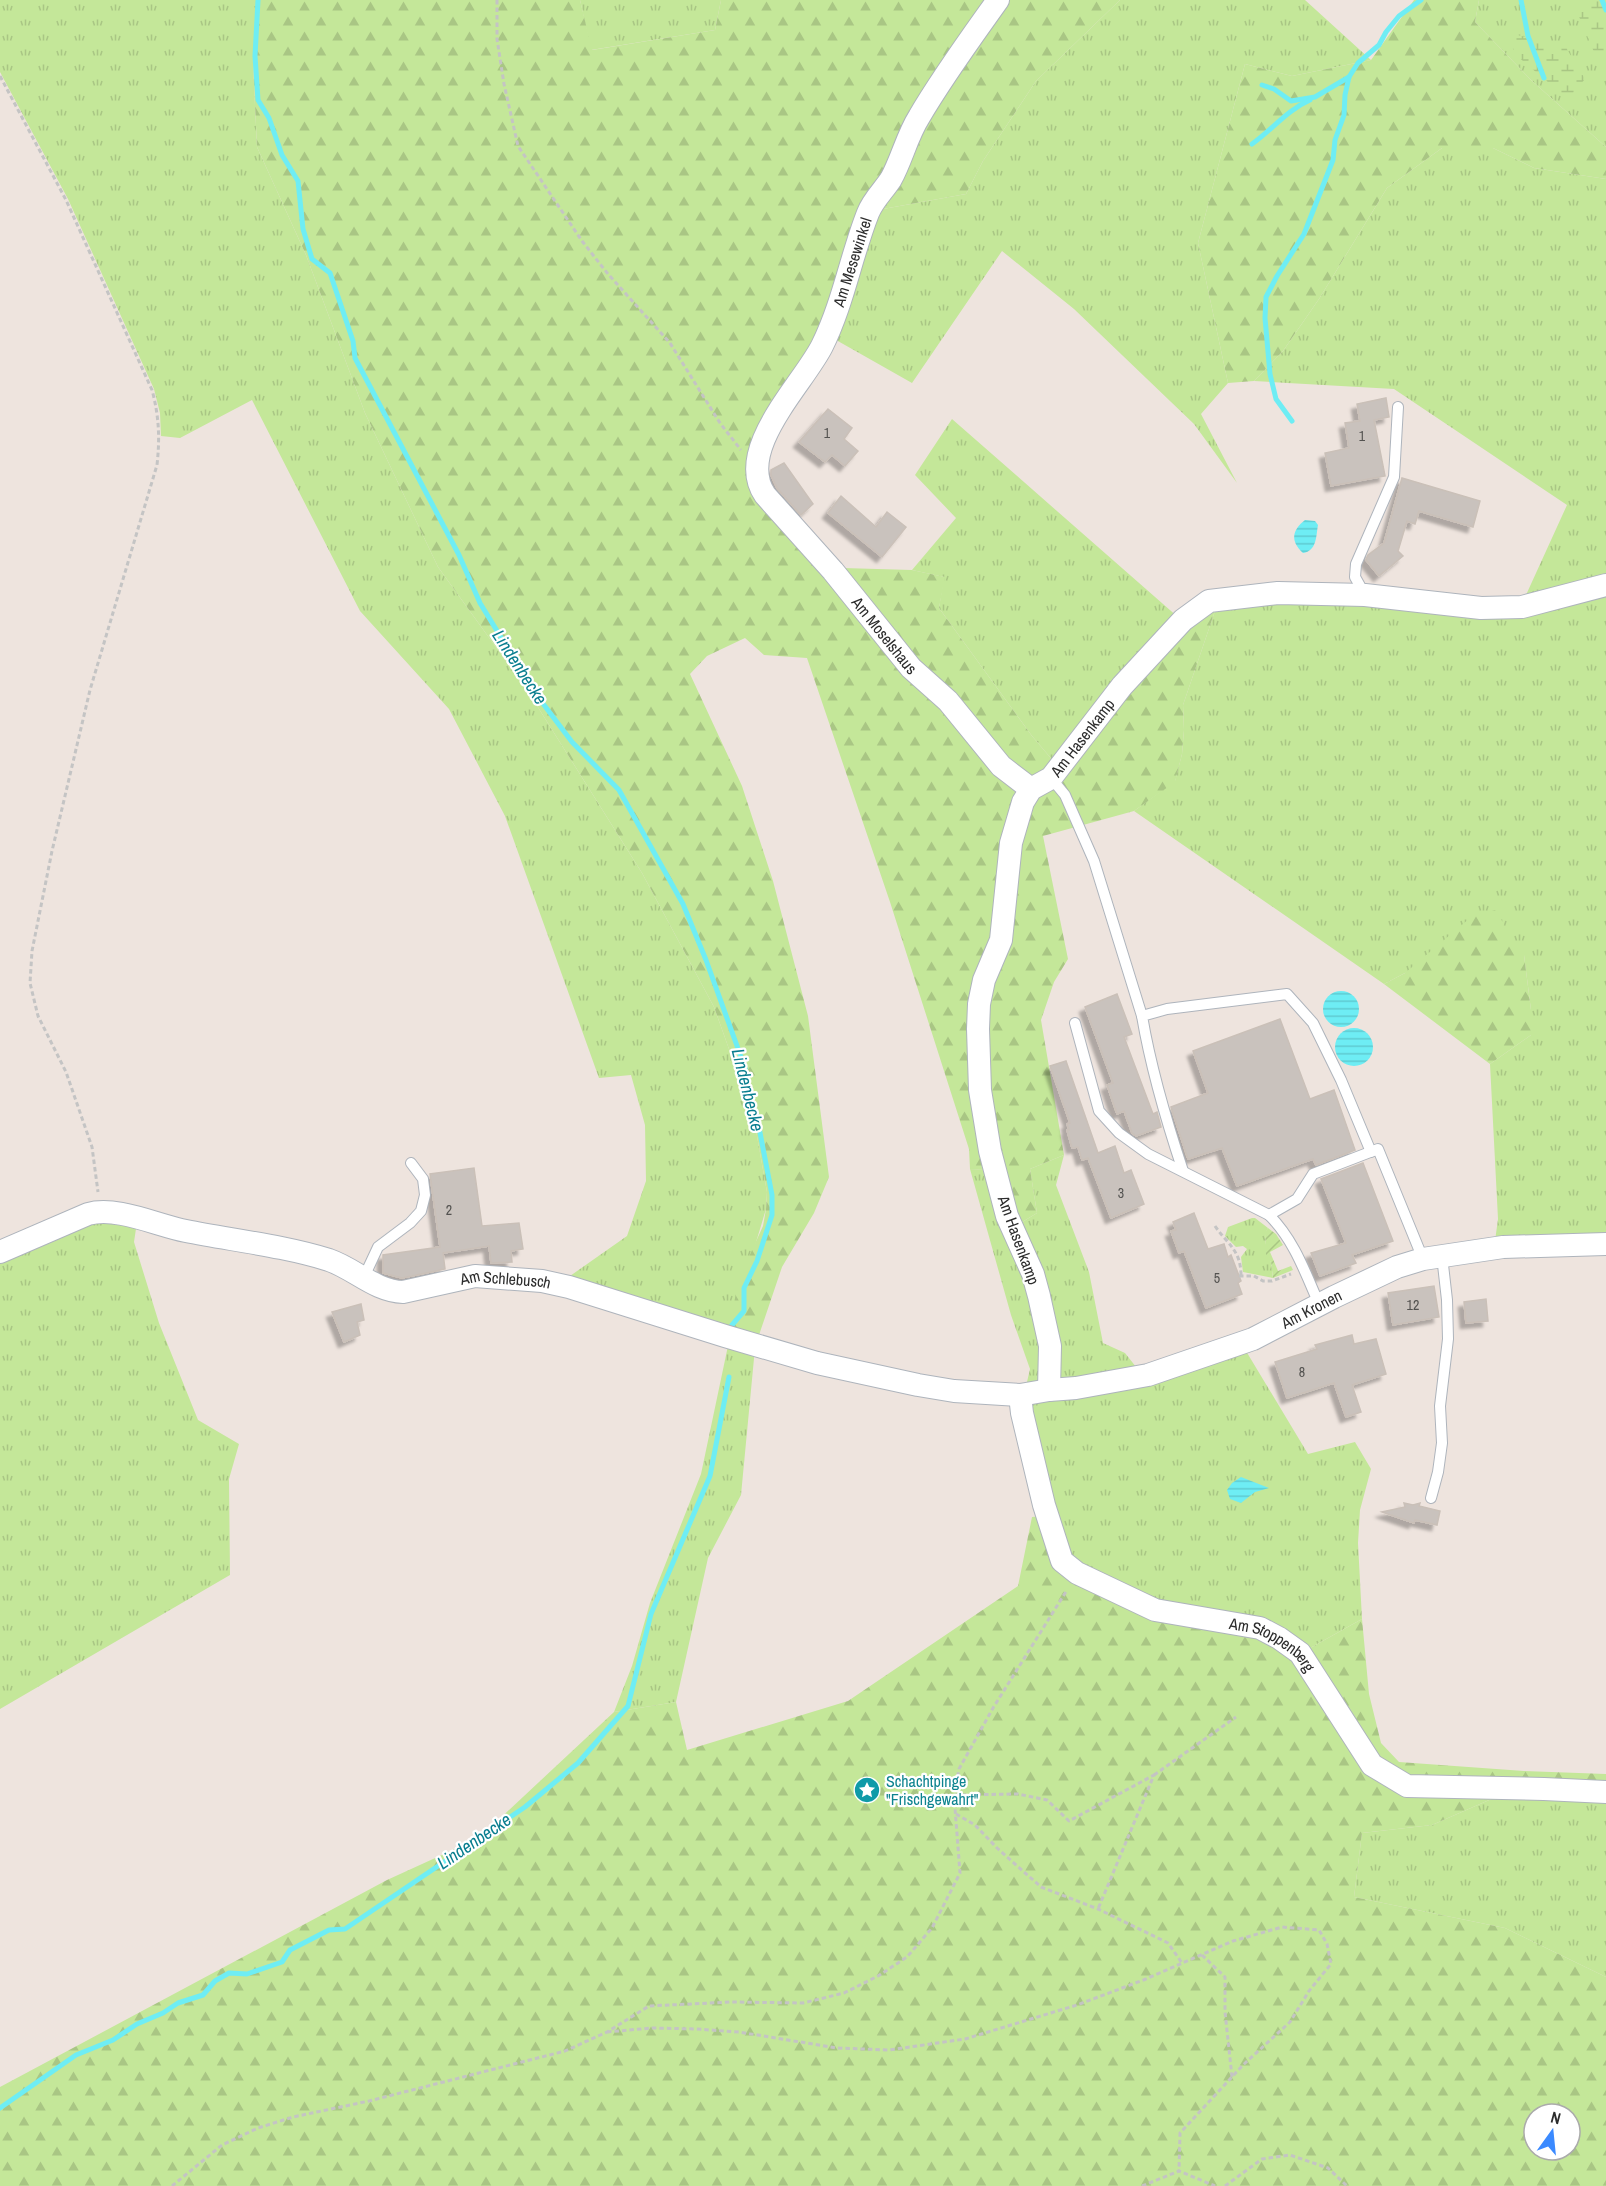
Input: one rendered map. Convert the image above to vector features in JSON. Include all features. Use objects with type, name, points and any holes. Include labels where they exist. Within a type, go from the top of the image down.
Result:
[{"type":"street","name":"Am Mesewinkel","points":[[757,470],[764,439],[822,346],[868,210],[891,179],[918,118],[998,0]]},
{"type":"street","name":"Am Moselshaus","points":[[757,470],[761,489],[765,495],[832,571],[910,668],[948,701],[1001,766],[1031,789]]},
{"type":"street","name":"Am Hasenkamp","points":[[1049,1390],[1050,1347],[1040,1296],[1033,1274],[1007,1216],[990,1151],[980,1090],[978,1029],[979,1004],[984,980],[1001,940],[1013,833],[1023,802],[1031,789],[1051,778],[1122,686],[1183,620],[1209,601],[1278,593],[1365,595],[1481,608],[1522,607],[1606,585]]},
{"type":"street","points":[[0,1252],[98,1211]]},
{"type":"street","name":"Am Schlebusch","points":[[98,1211],[329,1260],[391,1292],[403,1292],[475,1276],[542,1281],[569,1287],[817,1363],[918,1385],[990,1394],[1020,1395]]},
{"type":"street","name":"Am Kronen","points":[[1020,1395],[1148,1375],[1253,1339],[1397,1267],[1433,1258],[1503,1247],[1606,1244]]},
{"type":"street","name":"Am Stoppenberg","points":[[1020,1395],[1022,1413],[1055,1546],[1062,1561],[1077,1573],[1155,1610],[1260,1628],[1279,1638],[1300,1653],[1372,1765],[1398,1783],[1407,1786],[1544,1788],[1606,1792]]},
{"type":"lane","points":[[1365,595],[1355,578],[1356,564],[1394,477],[1398,407]]},
{"type":"lane","points":[[1051,778],[1065,795],[1094,861],[1142,1016],[1162,1107],[1183,1171]]},
{"type":"lane","points":[[1142,1016],[1167,1009],[1287,994],[1313,1023],[1341,1080],[1371,1152]]},
{"type":"lane","points":[[1075,1023],[1100,1111],[1119,1133],[1148,1154],[1269,1215],[1282,1227],[1294,1246],[1319,1304]]},
{"type":"lane","points":[[1269,1215],[1296,1199],[1313,1174],[1378,1149],[1433,1258],[1448,1300],[1448,1339],[1440,1406],[1442,1443],[1431,1498]]},
{"type":"lane","points":[[364,1277],[378,1247],[410,1223],[421,1211],[424,1195],[423,1179],[411,1163]]},
{"type":"path","points":[[497,0],[498,50],[518,146],[582,241],[608,274],[670,343],[720,423],[757,470]]},
{"type":"path","points":[[0,76],[66,200],[152,390],[158,414],[160,440],[157,465],[90,690],[52,851],[32,951],[30,983],[38,1016],[66,1072],[92,1147],[98,1191],[98,1211]]},
{"type":"path","points":[[1215,1226],[1235,1249],[1241,1266],[1240,1276],[1254,1276],[1263,1281],[1272,1281],[1304,1269]]},
{"type":"path","points":[[172,2186],[222,2145],[258,2128],[293,2117],[369,2101],[565,2050],[607,2032],[649,2006],[731,2002],[803,2003],[844,1993],[878,1976],[907,1957],[932,1928],[960,1873],[954,1795],[959,1769],[976,1737],[1077,1573]]},
{"type":"path","points":[[954,1795],[1018,1794],[1047,1800],[1070,1821],[1154,1775],[1236,1717]]},
{"type":"path","points":[[1098,1909],[1154,1775]]},
{"type":"path","points":[[956,1814],[975,1825],[1041,1887],[1098,1909],[1168,1943],[1182,1963]]},
{"type":"path","points":[[607,2032],[652,2028],[696,2029],[739,2032],[837,2048],[889,2050],[965,2040],[1077,2005],[1233,1941],[1282,1927],[1319,1930],[1327,1944],[1331,1964],[1309,1991],[1290,2022],[1232,2077],[1180,2133],[1179,2171]]},
{"type":"path","points":[[1202,1955],[1225,1977],[1225,2012],[1232,2077]]},
{"type":"path","points":[[1225,2186],[1262,2159],[1290,2155],[1328,2168],[1347,2186]]},
{"type":"path","points":[[1142,2186],[1179,2171],[1215,2186]]},
{"type":"green space","points":[[0,0],[260,0],[253,63],[257,147],[306,255],[365,413],[438,567],[529,693],[642,873],[714,1007],[754,1119],[767,1192],[766,1209],[729,1332],[570,1276],[627,1236],[646,1181],[645,1125],[631,1075],[599,1078],[505,816],[449,709],[360,611],[252,400],[180,438],[161,436],[160,413],[154,389],[68,199],[0,72]]},
{"type":"green space","points":[[260,0],[580,0],[592,50],[715,30],[721,0],[1120,0],[1036,81],[983,161],[966,194],[872,211],[754,468],[843,568],[912,570],[945,577],[939,608],[1032,736],[1055,763],[1164,647],[1217,605],[1183,705],[1182,754],[1175,782],[1134,811],[1043,836],[1068,959],[1054,982],[1041,1020],[1064,1155],[1030,1169],[1037,1213],[1019,1224],[1000,1171],[970,1169],[969,1149],[890,902],[807,658],[764,655],[745,638],[707,656],[690,674],[742,786],[773,881],[808,1016],[829,1177],[814,1213],[782,1267],[757,1341],[729,1332],[738,1281],[763,1226],[766,1209],[767,1192],[754,1119],[714,1007],[642,873],[529,693],[438,567],[365,413],[306,255],[257,147],[253,63]]},
{"type":"green space","points":[[580,0],[721,0],[715,30],[591,50]]},
{"type":"green space","points":[[1120,0],[1305,0],[1371,60],[1292,76],[1245,64],[1198,243],[1228,383],[1201,414],[1237,483],[1194,424],[1074,309],[1002,251],[912,383],[829,336],[872,211],[966,194],[983,161],[1036,81]]},
{"type":"green space","points":[[1414,0],[1479,0],[1475,22],[1531,80],[1606,147],[1606,179],[1534,168],[1493,148],[1442,148],[1387,188],[1319,299],[1283,351],[1254,381],[1228,383],[1198,243],[1245,64],[1292,76],[1371,60]]},
{"type":"green space","points":[[1479,0],[1606,0],[1606,147],[1531,80],[1475,22]]},
{"type":"green space","points":[[1572,0],[1602,0],[1606,10],[1606,64],[1597,59]]},
{"type":"green space","points":[[1504,32],[1565,46],[1585,79],[1568,99],[1517,56]]},
{"type":"green space","points":[[1442,148],[1493,148],[1534,168],[1606,179],[1606,580],[1526,595],[1567,505],[1394,389],[1254,381],[1283,351],[1319,299],[1387,188]]},
{"type":"green space","points":[[952,419],[1179,618],[1055,763],[1032,736],[939,608],[944,577],[912,570],[956,518],[915,475]]},
{"type":"green space","points":[[1606,591],[1606,1239],[1495,1241],[1498,1219],[1490,1064],[1531,1035],[1531,1010],[1524,955],[1405,973],[1384,984],[1134,811],[1175,781],[1182,754],[1183,705],[1217,605],[1355,602],[1436,610]]},
{"type":"green space","points":[[1495,910],[1524,955],[1531,1010],[1531,1035],[1490,1064],[1384,984],[1405,973],[1470,918]]},
{"type":"green space","points":[[1064,1155],[1056,1185],[1089,1272],[1103,1343],[1125,1353],[1140,1372],[1117,1376],[1060,1378],[1019,1224],[1037,1213],[1030,1169]]},
{"type":"green space","points":[[970,1169],[990,1170],[1038,1308],[1040,1380],[1033,1386],[1027,1382],[1030,1369],[1011,1315]]},
{"type":"green space","points":[[92,1218],[137,1222],[134,1242],[159,1323],[198,1420],[239,1444],[229,1479],[230,1575],[0,1709],[0,1256]]},
{"type":"green space","points":[[1252,1218],[1268,1228],[1265,1241],[1273,1278],[1243,1272],[1241,1257],[1247,1249],[1243,1246],[1236,1247],[1225,1236],[1228,1227]]},
{"type":"green space","points":[[1268,1228],[1276,1234],[1283,1245],[1270,1252],[1278,1271],[1291,1266],[1293,1270],[1273,1278],[1271,1262],[1266,1255],[1265,1233]]},
{"type":"green space","points":[[729,1341],[755,1348],[741,1495],[708,1558],[676,1702],[614,1712],[632,1666],[650,1603],[701,1474]]},
{"type":"green space","points":[[1243,1346],[1308,1454],[1355,1442],[1371,1469],[1360,1510],[1358,1543],[1362,1619],[1303,1652],[1156,1607],[1068,1561],[1031,1405],[1034,1399]]},
{"type":"green space","points":[[1043,1516],[1065,1571],[1260,1631],[1297,1657],[1398,1788],[1512,1790],[1432,1825],[1362,1833],[1354,1897],[1505,1928],[1606,1977],[1606,2186],[0,2186],[0,2087],[387,1880],[479,1838],[614,1712],[676,1702],[687,1750],[848,1701],[1018,1586],[1032,1517]]},
{"type":"green space","points":[[1362,1619],[1369,1694],[1381,1743],[1399,1762],[1606,1774],[1606,1788],[1406,1782],[1374,1763],[1303,1652]]},
{"type":"green space","points":[[1512,1790],[1606,1797],[1606,1977],[1505,1928],[1354,1897],[1362,1833],[1432,1825]]},
{"type":"water","points":[[1305,520],[1315,521],[1318,525],[1313,546],[1308,552],[1303,553],[1296,544],[1294,536],[1297,528]]},
{"type":"water","points":[[1341,991],[1354,996],[1359,1009],[1354,1022],[1341,1027],[1328,1022],[1323,1009],[1328,996]]},
{"type":"water","points":[[1354,1028],[1367,1034],[1373,1047],[1367,1060],[1354,1066],[1341,1060],[1335,1047],[1341,1034]]},
{"type":"water","points":[[1241,1477],[1269,1488],[1255,1492],[1241,1503],[1230,1499],[1227,1490]]},
{"type":"building","points":[[1386,398],[1389,417],[1374,420],[1385,476],[1331,486],[1325,453],[1349,448],[1345,423],[1360,421],[1357,404]]},
{"type":"building","points":[[828,409],[852,428],[844,439],[858,451],[845,466],[832,455],[825,462],[799,442]]},
{"type":"building","points":[[784,463],[813,504],[801,515],[777,488],[771,475],[771,470]]},
{"type":"building","points":[[1402,478],[1480,501],[1473,527],[1419,511],[1415,524],[1407,521],[1398,551],[1403,556],[1379,576],[1366,560],[1368,555],[1384,543]]},
{"type":"building","points":[[841,496],[876,527],[887,512],[906,527],[882,557],[828,513]]},
{"type":"building","points":[[1117,994],[1132,1034],[1124,1037],[1153,1114],[1157,1112],[1161,1127],[1136,1136],[1132,1133],[1124,1111],[1117,1114],[1107,1085],[1113,1083],[1085,1007]]},
{"type":"building","points":[[1280,1019],[1310,1099],[1334,1090],[1355,1150],[1316,1165],[1313,1159],[1237,1186],[1222,1148],[1188,1159],[1171,1107],[1208,1093],[1193,1051]]},
{"type":"building","points":[[1066,1061],[1098,1153],[1115,1146],[1124,1173],[1131,1170],[1144,1204],[1111,1218],[1088,1158],[1082,1160],[1078,1147],[1072,1148],[1067,1130],[1069,1130],[1067,1124],[1070,1123],[1050,1066]]},
{"type":"building","points":[[1363,1163],[1393,1241],[1352,1255],[1356,1263],[1320,1276],[1311,1253],[1346,1243],[1321,1179]]},
{"type":"building","points":[[474,1168],[482,1226],[519,1223],[523,1249],[511,1251],[512,1262],[491,1263],[489,1246],[443,1253],[445,1269],[402,1278],[383,1273],[383,1255],[440,1247],[430,1174]]},
{"type":"building","points":[[1194,1213],[1208,1249],[1224,1244],[1241,1281],[1238,1283],[1242,1294],[1206,1308],[1184,1251],[1179,1253],[1171,1231],[1176,1230],[1173,1222]]},
{"type":"building","points":[[1434,1286],[1439,1317],[1393,1325],[1388,1293]]},
{"type":"building","points":[[1486,1299],[1488,1321],[1466,1323],[1464,1302]]},
{"type":"building","points":[[361,1304],[364,1320],[357,1322],[360,1335],[344,1342],[332,1312]]},
{"type":"building","points":[[1352,1335],[1354,1344],[1376,1339],[1386,1374],[1352,1385],[1361,1412],[1346,1417],[1334,1383],[1287,1398],[1275,1362],[1317,1349],[1315,1345]]},
{"type":"building","points":[[1404,1503],[1413,1505],[1420,1503],[1419,1506],[1440,1511],[1437,1525],[1415,1520],[1414,1523],[1382,1512],[1405,1507]]},
{"type":"waterway","name":"Lindenbecke","points":[[258,0],[255,56],[258,100],[269,118],[282,155],[298,181],[303,229],[312,259],[330,273],[353,341],[355,358],[459,555],[480,603],[535,693],[572,742],[619,790],[683,904],[745,1068],[747,1089],[757,1117],[772,1195],[772,1215],[757,1261],[744,1288],[744,1311],[732,1325]]},
{"type":"waterway","points":[[1292,421],[1276,399],[1270,374],[1265,318],[1266,297],[1304,234],[1333,160],[1335,140],[1344,115],[1349,77],[1358,63],[1379,45],[1399,16],[1421,0]]},
{"type":"waterway","points":[[1521,0],[1528,36],[1544,78]]},
{"type":"waterway","points":[[1602,0],[1606,10]]},
{"type":"waterway","points":[[1262,85],[1274,89],[1291,101],[1315,97],[1349,77]]},
{"type":"waterway","points":[[1252,144],[1294,109],[1310,100]]},
{"type":"waterway","name":"Lindenbecke","points":[[0,2108],[76,2055],[113,2040],[137,2024],[163,2013],[178,2003],[203,1995],[215,1981],[229,1973],[247,1974],[282,1962],[290,1950],[329,1930],[345,1929],[525,1807],[578,1763],[628,1706],[651,1614],[710,1476],[729,1377]]},
{"type":"place","name":"Schachtpinge \"Frischgewahrt\"","points":[[867,1790]]}]
